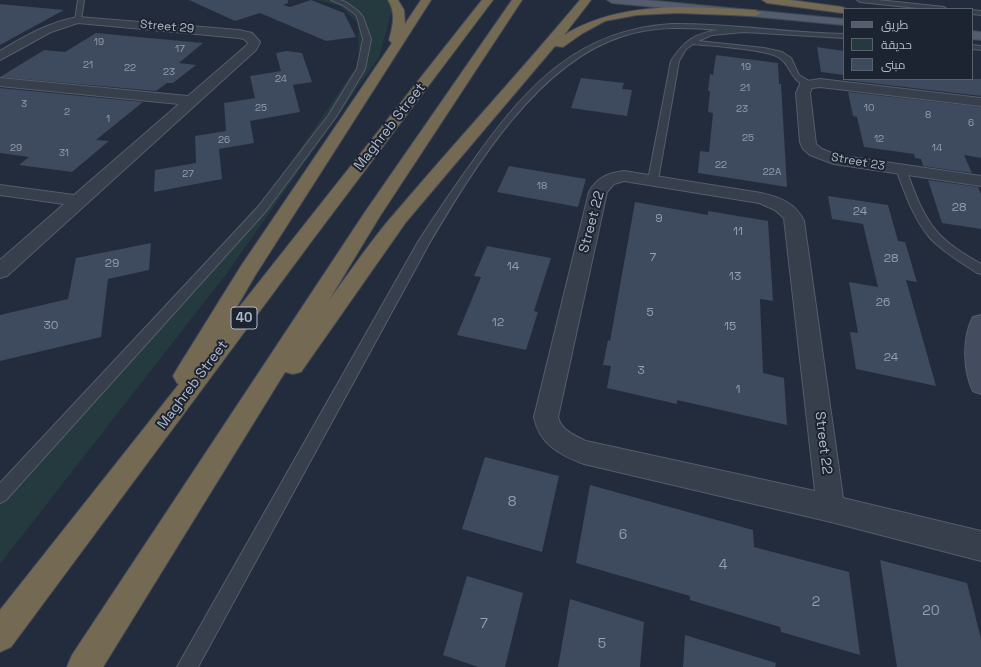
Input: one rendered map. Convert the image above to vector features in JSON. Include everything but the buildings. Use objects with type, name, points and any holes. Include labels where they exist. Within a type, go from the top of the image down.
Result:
[{"type":"highway","points":[[391,52],[400,16],[398,6],[393,0]]},
{"type":"highway","points":[[129,469],[248,271],[426,0]]},
{"type":"highway","name":"Maghreb Street","points":[[0,636],[336,196],[488,0]]},
{"type":"highway","points":[[84,667],[178,523],[371,216],[517,0]]},
{"type":"highway","points":[[178,523],[400,218],[496,104],[537,60],[586,0]]},
{"type":"highway","points":[[537,60],[571,35],[592,23],[619,14],[637,11],[760,5]]},
{"type":"main road","points":[[612,0],[760,5],[843,10]]},
{"type":"main road","points":[[760,5],[843,22]]},
{"type":"street","name":"Street 29","points":[[0,56],[46,29],[78,20],[239,34],[252,38],[254,42],[252,47],[0,271]]},
{"type":"street","points":[[0,82],[192,101]]},
{"type":"street","points":[[808,84],[820,82],[981,102]]},
{"type":"street","name":"Street 23","points":[[808,84],[803,93],[808,142],[812,149],[822,155],[834,159],[981,181]]},
{"type":"street","name":"Street 22","points":[[831,508],[794,218],[785,209],[761,198],[653,180],[619,176],[608,180],[599,188],[546,417],[548,426],[552,433],[566,444],[584,452],[831,508],[981,546]]},
{"type":"street","points":[[1,191],[78,201]]},
{"type":"street","points":[[981,323],[977,343],[977,356],[981,384]]},
{"type":"lane","points":[[0,495],[262,209],[332,117],[361,69],[368,39],[360,17],[356,12],[334,0]]},
{"type":"lane","points":[[860,0],[935,8]]},
{"type":"lane","points":[[78,20],[83,1]]},
{"type":"lane","points":[[187,667],[424,242],[450,199],[498,130],[544,79],[566,61],[616,36],[643,29],[670,25],[808,35],[843,36]]},
{"type":"lane","points":[[653,180],[675,61],[681,50],[691,42],[712,32],[737,29]]},
{"type":"lane","points":[[691,42],[764,50],[778,54],[788,60],[796,76],[808,84]]},
{"type":"lane","points":[[901,169],[915,204],[932,232],[944,244],[981,270]]},
{"type":"green space","points":[[317,0],[389,0],[394,3],[379,57],[227,273],[0,564],[0,483],[149,325],[277,183],[359,63],[358,23],[340,6]]}]
